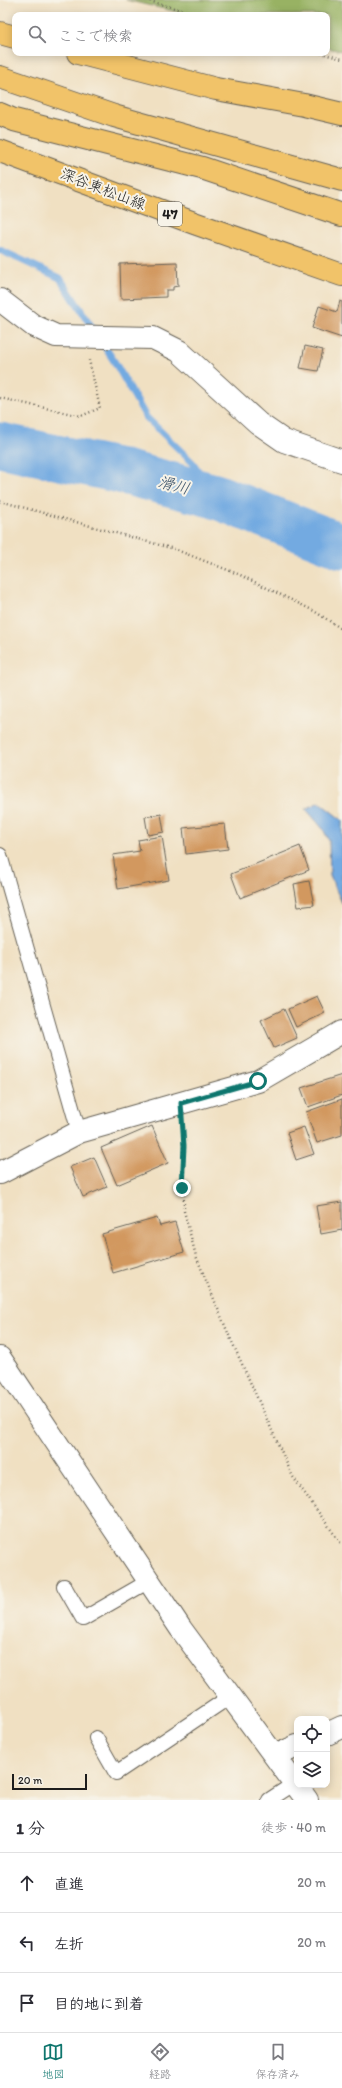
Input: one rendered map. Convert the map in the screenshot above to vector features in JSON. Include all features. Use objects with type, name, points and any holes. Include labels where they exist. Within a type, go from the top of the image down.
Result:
[{"type":"main road","points":[[0,33],[12,36]]},
{"type":"main road","points":[[90,56],[216,89],[342,114]]},
{"type":"main road","points":[[0,77],[114,116],[342,180]]},
{"type":"main road","points":[[0,114],[14,120],[202,168],[342,215]]},
{"type":"main road","name":"深谷東松山線","points":[[0,150],[194,223],[342,275]]},
{"type":"street","points":[[0,300],[34,326],[56,336],[154,338],[179,351],[258,423],[284,441],[342,461]]},
{"type":"street","points":[[0,1173],[79,1132],[258,1081],[342,1032]]},
{"type":"street","points":[[0,1358],[149,1581],[294,1782]]},
{"type":"street","points":[[330,1733],[342,1727]]},
{"type":"street","points":[[275,1756],[294,1747]]},
{"type":"street","points":[[299,1788],[307,1800]]},
{"type":"lane","points":[[0,855],[79,1132]]},
{"type":"lane","points":[[64,1586],[83,1619],[149,1581]]},
{"type":"lane","points":[[96,1738],[116,1773],[231,1696]]},
{"type":"lane","points":[[269,1800],[294,1784]]},
{"type":"path","points":[[146,0],[188,12]]},
{"type":"path","points":[[330,56],[342,59]]},
{"type":"path","points":[[0,398],[81,416],[100,408],[83,336]]},
{"type":"path","points":[[0,501],[174,548],[238,574],[314,611],[342,629]]},
{"type":"path","points":[[181,1103],[184,1146],[182,1188],[184,1211],[196,1256],[228,1333],[293,1478],[342,1545]]},
{"type":"green space","points":[[126,0],[342,0],[342,51],[330,49],[330,12],[177,12]]},
{"type":"water","points":[[319,802],[342,820],[342,903],[330,876],[329,841],[323,829],[306,809]]},
{"type":"building","points":[[177,262],[178,286],[173,287],[173,290],[166,290],[166,297],[121,299],[120,264]]},
{"type":"building","points":[[340,301],[342,302],[342,338],[312,328],[319,306],[337,312]]},
{"type":"building","points":[[305,346],[323,350],[318,371],[300,368]]},
{"type":"building","points":[[161,814],[164,832],[148,835],[145,817]]},
{"type":"building","points":[[225,824],[228,849],[186,854],[183,828]]},
{"type":"building","points":[[162,836],[169,880],[118,889],[113,855],[140,851],[138,840]]},
{"type":"building","points":[[300,846],[309,870],[240,898],[231,874]]},
{"type":"building","points":[[309,881],[314,905],[298,907],[294,884]]},
{"type":"building","points":[[317,996],[325,1013],[296,1027],[288,1009]]},
{"type":"building","points":[[284,1009],[297,1038],[274,1048],[261,1020]]},
{"type":"building","points":[[342,1075],[342,1095],[308,1107],[301,1088]]},
{"type":"building","points":[[342,1099],[342,1135],[317,1143],[306,1112]]},
{"type":"building","points":[[152,1126],[168,1163],[117,1185],[101,1148]]},
{"type":"building","points":[[304,1127],[314,1154],[296,1160],[287,1133]]},
{"type":"building","points":[[94,1157],[107,1187],[83,1197],[70,1167]]},
{"type":"building","points":[[342,1202],[342,1230],[321,1234],[316,1206]]},
{"type":"building","points":[[157,1218],[160,1226],[175,1222],[184,1252],[113,1273],[102,1234]]},
{"type":"waterway","points":[[0,250],[60,278],[114,361],[146,417],[193,463],[215,496]]},
{"type":"waterway","name":"滑川","points":[[0,445],[116,470],[215,496],[342,546]]},
{"type":"route","points":[[182,1188],[184,1146],[181,1103],[258,1081]]}]
